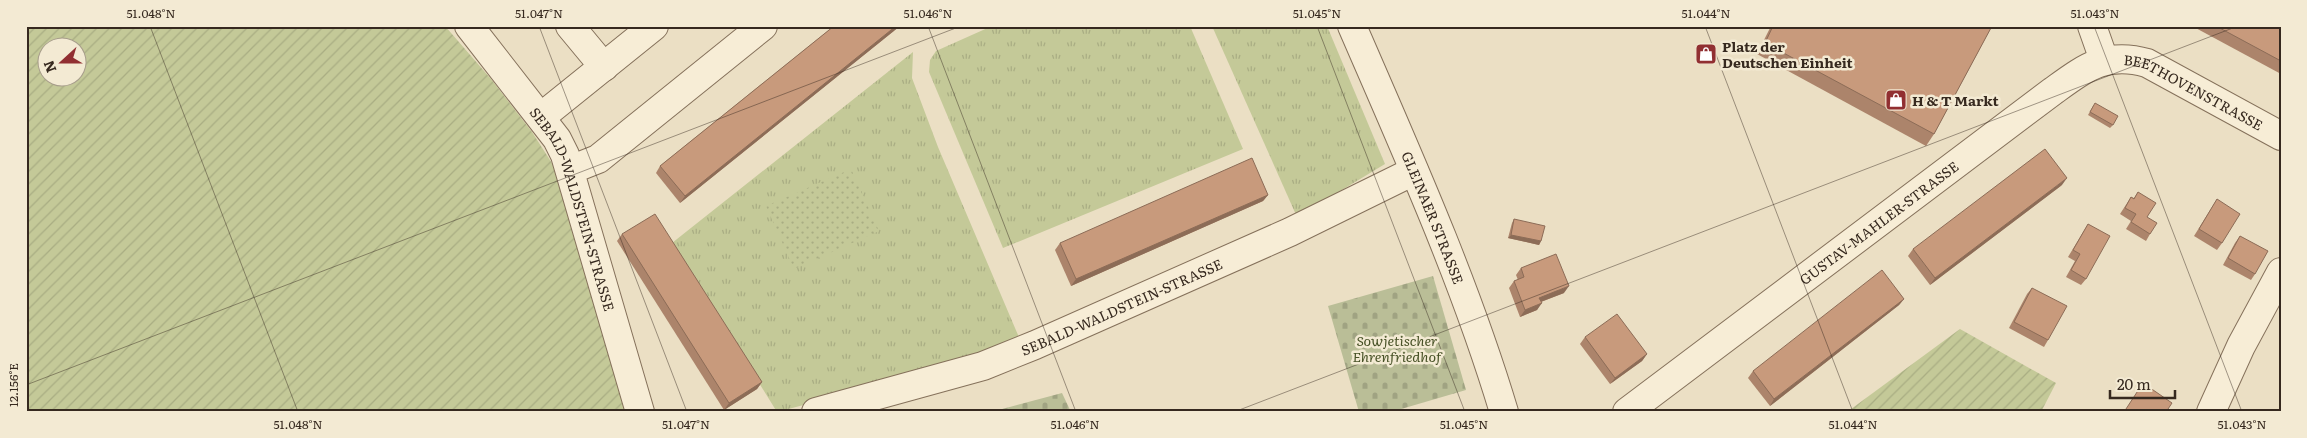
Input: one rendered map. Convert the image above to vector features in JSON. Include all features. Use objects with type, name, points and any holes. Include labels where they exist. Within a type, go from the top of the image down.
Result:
[{"type":"street","name":"SEBALD-WALDSTEIN-STRASSE","points":[[469,26],[557,139],[570,170],[640,412]]},
{"type":"street","points":[[570,26],[604,67]]},
{"type":"street","points":[[541,117],[654,26]]},
{"type":"street","points":[[570,170],[598,159],[763,26]]},
{"type":"street","name":"GLEINAER STRASSE","points":[[1352,26],[1444,240],[1504,412]]},
{"type":"street","points":[[2092,26],[2104,60]]},
{"type":"street","name":"BEETHOVENSTRASSE","points":[[2104,60],[2131,58],[2147,63],[2281,136]]},
{"type":"street","name":"GUSTAV-MAHLER-STRASSE","points":[[1627,412],[2067,81],[2090,66],[2104,60]]},
{"type":"street","name":"SEBALD-WALDSTEIN-STRASSE","points":[[816,412],[983,366],[1035,345],[1290,232],[1414,170]]},
{"type":"street","points":[[2211,412],[2241,346],[2281,272]]},
{"type":"green space","points":[[26,26],[445,26],[491,79],[532,132],[557,171],[627,412],[26,412]]},
{"type":"green space","points":[[992,26],[1190,26],[1243,149],[1003,248],[929,72],[930,60],[936,51]]},
{"type":"green space","points":[[1212,26],[1327,26],[1385,164],[1297,217]]},
{"type":"green space","points":[[913,52],[912,78],[938,147],[1021,342],[971,361],[777,412],[672,243]]},
{"type":"green space","points":[[851,169],[879,231],[794,269],[766,206]]},
{"type":"green space","name":"Sowjetischer Ehrenfriedhof","points":[[1433,276],[1466,390],[1391,412],[1359,412],[1328,306]]},
{"type":"green space","points":[[1960,329],[2056,383],[2041,412],[1847,412]]},
{"type":"green space","points":[[1062,393],[1071,412],[991,412]]},
{"type":"building","points":[[834,26],[896,26],[685,196],[660,166]]},
{"type":"building","name":"H & T Markt","points":[[1773,26],[1992,26],[1934,134],[1765,43]]},
{"type":"building","points":[[2216,26],[2281,26],[2281,61]]},
{"type":"building","points":[[2095,103],[2118,116],[2113,125],[2090,112]]},
{"type":"building","points":[[2045,149],[2067,178],[1935,278],[1913,249]]},
{"type":"building","points":[[1252,158],[1268,195],[1076,279],[1060,243]]},
{"type":"building","points":[[2138,192],[2156,203],[2147,217],[2157,223],[2150,234],[2131,222],[2136,214],[2125,208],[2131,197],[2134,199]]},
{"type":"building","points":[[2217,199],[2240,214],[2222,243],[2199,229]]},
{"type":"building","points":[[655,214],[762,382],[729,403],[622,234]]},
{"type":"building","points":[[1514,219],[1545,226],[1541,241],[1511,235]]},
{"type":"building","points":[[2088,224],[2110,236],[2086,279],[2071,270],[2080,254],[2073,250]]},
{"type":"building","points":[[2240,236],[2268,251],[2255,274],[2228,258]]},
{"type":"building","points":[[1556,254],[1569,286],[1539,298],[1542,303],[1525,310],[1514,281],[1524,277],[1521,268]]},
{"type":"building","points":[[1882,270],[1904,299],[1774,399],[1753,371]]},
{"type":"building","points":[[2032,288],[2067,306],[2048,340],[2014,322]]},
{"type":"building","points":[[1617,314],[1647,354],[1615,378],[1585,337]]},
{"type":"building","points":[[2143,383],[2172,403],[2166,412],[2124,412]]},
{"type":"place","name":"Platz der Deutschen Einheit","points":[[1706,54]]},
{"type":"place","name":"H & T Markt","points":[[1896,100]]}]
